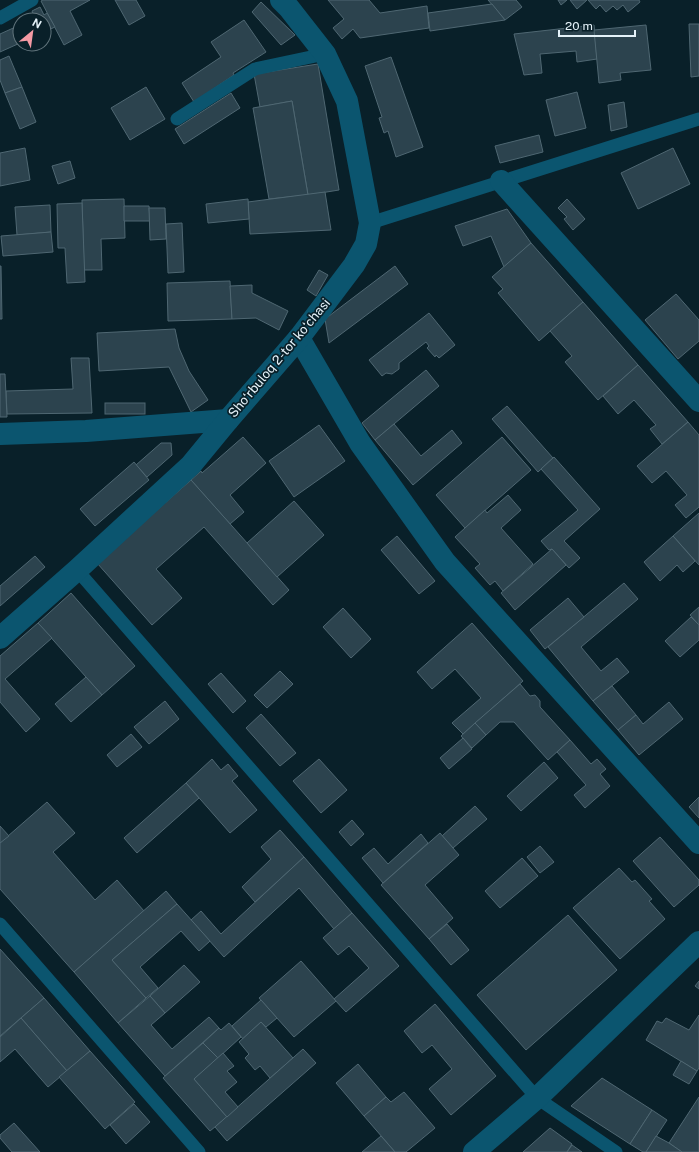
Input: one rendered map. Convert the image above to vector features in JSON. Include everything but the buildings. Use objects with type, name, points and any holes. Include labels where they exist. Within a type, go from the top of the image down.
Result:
[{"type":"street","points":[[281,0],[325,54],[347,101],[370,223]]},
{"type":"street","points":[[501,181],[699,401]]},
{"type":"street","name":"Shoʻrbuloq 2-tor koʻchasi","points":[[0,434],[86,431],[228,420],[299,338],[354,265],[366,244],[370,223]]},
{"type":"street","points":[[299,338],[360,443],[445,562],[699,844]]},
{"type":"street","points":[[0,638],[77,570],[191,465],[228,420]]},
{"type":"street","points":[[474,1152],[537,1098],[699,942]]},
{"type":"lane","points":[[0,18],[32,0]]},
{"type":"lane","points":[[177,120],[255,70],[325,54]]},
{"type":"lane","points":[[370,223],[699,119]]},
{"type":"lane","points":[[77,570],[537,1098],[616,1152]]},
{"type":"lane","points":[[0,924],[199,1152]]}]
